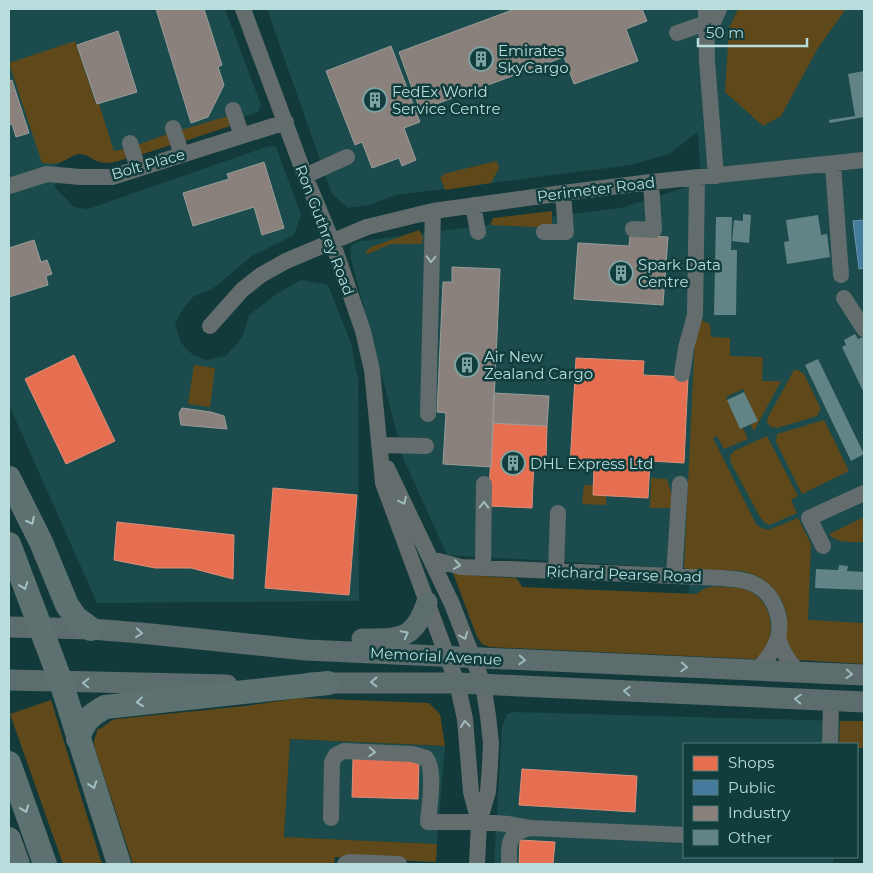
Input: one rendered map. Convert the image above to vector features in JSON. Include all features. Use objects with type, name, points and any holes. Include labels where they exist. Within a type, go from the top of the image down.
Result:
[{"type":"highway","points":[[9,478],[41,542],[67,605],[76,618],[91,629]]},
{"type":"highway","points":[[9,544],[61,682],[119,864]]},
{"type":"highway","points":[[78,739],[84,723],[93,714],[105,707],[328,683]]},
{"type":"highway","points":[[9,763],[45,864]]},
{"type":"highway","points":[[9,840],[18,864]]},
{"type":"main road","points":[[306,650],[343,640],[389,640],[398,638],[418,624],[427,602]]},
{"type":"main road","name":"Memorial Avenue","points":[[9,627],[91,629],[306,650],[864,675]]},
{"type":"main road","name":"Memorial Avenue","points":[[9,680],[205,685],[457,683],[864,702]]},
{"type":"street","name":"Ron Guthrey Road","points":[[243,9],[305,176],[332,241],[367,347],[372,370],[383,484],[457,683],[465,719],[471,792],[479,822]]},
{"type":"street","points":[[706,42],[719,9]]},
{"type":"street","points":[[706,16],[706,42],[716,176]]},
{"type":"street","points":[[677,33],[706,16]]},
{"type":"street","points":[[233,110],[242,136]]},
{"type":"street","name":"Bolt Place","points":[[9,186],[47,174],[112,177],[286,122]]},
{"type":"street","points":[[174,128],[182,155]]},
{"type":"street","points":[[130,143],[138,168]]},
{"type":"street","points":[[305,176],[347,157]]},
{"type":"street","name":"Perimeter Road","points":[[210,326],[236,296],[261,275],[286,261],[367,227],[433,211],[473,205],[651,182],[833,165],[864,160]]},
{"type":"street","points":[[833,165],[841,275]]},
{"type":"street","points":[[682,374],[686,348],[695,315],[697,178]]},
{"type":"street","points":[[633,229],[654,230],[651,182]]},
{"type":"street","points":[[544,232],[566,232],[563,193]]},
{"type":"street","points":[[473,205],[478,232]]},
{"type":"street","points":[[428,414],[433,211]]},
{"type":"street","points":[[844,298],[864,329]]},
{"type":"street","points":[[380,451],[426,446]]},
{"type":"street","name":"Ron Guthrey Road","points":[[380,451],[452,604],[483,684],[488,716],[490,765],[488,792],[479,822]]},
{"type":"street","points":[[483,568],[484,484]]},
{"type":"street","points":[[674,576],[680,484]]},
{"type":"street","points":[[823,546],[809,518],[864,493]]},
{"type":"street","points":[[556,571],[558,514]]},
{"type":"street","name":"Richard Pearse Road","points":[[431,559],[460,567],[745,580],[766,592],[776,607],[778,638],[783,653],[788,662],[799,672]]},
{"type":"street","points":[[757,670],[771,654],[778,638]]},
{"type":"street","points":[[830,743],[831,700]]},
{"type":"street","points":[[326,818],[332,762],[336,755],[344,751],[412,754],[426,758],[430,766],[428,822],[479,822],[531,828],[683,835]]},
{"type":"street","points":[[477,864],[479,822]]},
{"type":"street","points":[[509,864],[510,840],[513,835],[520,830],[531,828]]},
{"type":"street","points":[[345,864],[349,862],[399,864]]},
{"type":"shaded area","points":[[9,9],[225,9],[261,105],[258,112],[111,162],[84,152],[69,153],[57,165],[55,187],[74,207],[88,209],[269,146],[276,147],[301,215],[294,235],[252,256],[211,290],[194,296],[184,307],[175,324],[181,343],[193,355],[206,360],[226,356],[243,336],[249,315],[275,295],[301,280],[328,285],[351,343],[358,379],[359,601],[97,603],[9,405]]},
{"type":"shaded area","points":[[267,9],[864,9],[864,660],[686,654],[690,569],[447,555],[404,460],[350,255],[351,245],[361,241],[620,208],[653,198],[701,182],[698,132],[669,154],[631,165],[396,195],[369,205],[348,208],[332,194]]},
{"type":"shaded area","points":[[738,9],[846,9],[818,48],[781,116],[763,126],[725,92],[729,28]]},
{"type":"shaded area","points":[[75,41],[96,104],[99,104],[114,151],[124,149],[127,158],[104,163],[79,154],[59,163],[42,163],[9,63]]},
{"type":"shaded area","points":[[228,116],[233,125],[185,141],[181,130]]},
{"type":"shaded area","points":[[168,134],[171,145],[140,155],[137,145]]},
{"type":"shaded area","points":[[497,161],[499,168],[491,183],[445,190],[440,177],[444,176],[443,174]]},
{"type":"shaded area","points":[[552,211],[552,228],[490,225],[493,218]]},
{"type":"shaded area","points":[[419,230],[423,237],[422,244],[391,244],[368,254],[365,252],[371,247]]},
{"type":"shaded area","points":[[699,319],[710,324],[711,337],[730,338],[730,356],[763,357],[762,381],[781,381],[754,431],[750,424],[757,421],[743,389],[726,397],[740,429],[743,428],[748,439],[724,449],[717,436],[713,438],[756,524],[768,530],[798,518],[811,544],[808,620],[864,623],[864,664],[799,660],[786,641],[787,618],[783,603],[775,590],[763,580],[741,571],[700,571],[684,568],[695,337]]},
{"type":"shaded area","points":[[194,365],[215,368],[210,407],[188,404]]},
{"type":"shaded area","points":[[794,370],[804,374],[821,409],[817,416],[777,428],[771,427],[767,423],[768,417]]},
{"type":"shaded area","points":[[824,420],[849,471],[802,494],[776,442],[777,434]]},
{"type":"shaded area","points":[[767,436],[798,496],[791,500],[797,513],[770,525],[765,523],[760,517],[731,463],[730,456],[734,451]]},
{"type":"shaded area","points":[[651,478],[667,479],[672,495],[671,508],[650,508]]},
{"type":"shaded area","points":[[584,485],[593,485],[593,495],[606,495],[606,505],[582,504]]},
{"type":"shaded area","points":[[864,517],[864,542],[840,541],[829,534]]},
{"type":"shaded area","points":[[453,573],[515,578],[522,587],[697,594],[710,587],[742,588],[758,597],[763,603],[770,618],[770,634],[765,649],[754,659],[490,647],[482,644],[477,637]]},
{"type":"shaded area","points":[[300,698],[429,703],[440,714],[445,746],[290,739],[284,837],[437,844],[436,862],[335,857],[334,864],[133,864],[95,749],[94,741],[98,728],[100,729],[112,720],[117,719],[245,706]]},
{"type":"shaded area","points":[[51,700],[102,864],[63,864],[10,714]]},
{"type":"shaded area","points":[[512,712],[840,721],[839,743],[683,743],[683,858],[834,858],[833,864],[494,864],[502,727],[507,714]]},
{"type":"shaded area","points":[[840,721],[864,721],[864,748],[858,748],[858,743],[839,743]]},
{"type":"shaded area","points":[[290,739],[445,746],[437,844],[284,837]]},
{"type":"building: Shops","points":[[74,355],[115,441],[66,464],[25,379]]},
{"type":"building: Shops","points":[[576,358],[644,361],[643,375],[688,377],[684,463],[650,461],[648,498],[593,495],[594,467],[570,466]]},
{"type":"building: Shops","name":"DHL Express Ltd","points":[[493,423],[547,426],[546,459],[534,458],[532,508],[488,506]]},
{"type":"building: Shops","points":[[273,488],[357,495],[349,595],[265,588]]},
{"type":"building: Shops","points":[[117,522],[234,535],[233,579],[191,568],[155,568],[114,560]]},
{"type":"building: Shops","points":[[353,759],[419,761],[418,799],[352,797]]},
{"type":"building: Shops","points":[[522,769],[637,776],[635,812],[519,805]]},
{"type":"building: Shops","points":[[520,840],[555,842],[553,864],[519,864]]},
{"type":"building: Public","points":[[864,220],[864,268],[859,269],[853,221]]},
{"type":"building: Industry","points":[[156,9],[204,9],[222,65],[218,67],[224,85],[208,117],[191,123]]},
{"type":"building: Industry","name":"Emirates SkyCargo","points":[[515,9],[642,9],[647,21],[626,29],[638,61],[574,84],[564,57],[420,110],[399,52]]},
{"type":"building: Industry","points":[[118,31],[137,92],[97,104],[77,45]]},
{"type":"building: Industry","name":"FedEx World Service Centre","points":[[391,46],[420,122],[404,128],[416,160],[402,166],[399,158],[372,168],[362,142],[355,145],[326,71]]},
{"type":"building: Industry","points":[[12,80],[29,133],[16,137],[12,124],[9,125],[9,81]]},
{"type":"building: Industry","points":[[264,162],[284,228],[262,235],[254,207],[193,226],[183,193],[229,179],[227,174]]},
{"type":"building: Industry","name":"Spark Data Centre","points":[[630,235],[668,237],[663,305],[574,299],[578,243],[629,246]]},
{"type":"building: Industry","points":[[34,240],[41,262],[47,260],[52,274],[46,276],[48,285],[9,297],[9,248]]},
{"type":"building: Industry","name":"Air New Zealand Cargo","points":[[452,267],[500,269],[491,467],[443,464],[446,413],[437,412],[443,282],[452,282]]},
{"type":"building: Industry","points":[[494,393],[549,396],[547,426],[493,423]]},
{"type":"building: Industry","points":[[182,408],[224,416],[227,429],[181,425],[179,413]]},
{"type":"building: Other","points":[[864,71],[864,117],[830,123],[829,120],[855,116],[848,74]]},
{"type":"building: Other","points":[[743,214],[751,215],[749,243],[732,241],[734,220],[743,221]]},
{"type":"building: Other","points":[[818,215],[821,235],[827,234],[830,257],[787,264],[784,242],[789,241],[786,220]]},
{"type":"building: Other","points":[[716,217],[732,217],[731,250],[737,250],[736,315],[714,315]]},
{"type":"building: Other","points":[[855,334],[858,339],[863,337],[864,340],[864,393],[842,347],[846,345],[844,340]]},
{"type":"building: Other","points":[[818,359],[864,454],[851,461],[805,365]]},
{"type":"building: Other","points":[[744,392],[758,421],[740,429],[727,400]]},
{"type":"building: Other","points":[[839,565],[848,566],[847,571],[864,572],[864,590],[815,588],[816,569],[838,570]]},
{"type":"place","name":"Emirates SkyCargo","points":[[481,59]]},
{"type":"place","name":"FedEx World Service Centre","points":[[375,100]]},
{"type":"place","name":"Spark Data Centre","points":[[621,273]]},
{"type":"place","name":"Air New Zealand Cargo","points":[[467,365]]},
{"type":"place","name":"DHL Express Ltd","points":[[513,463]]}]
